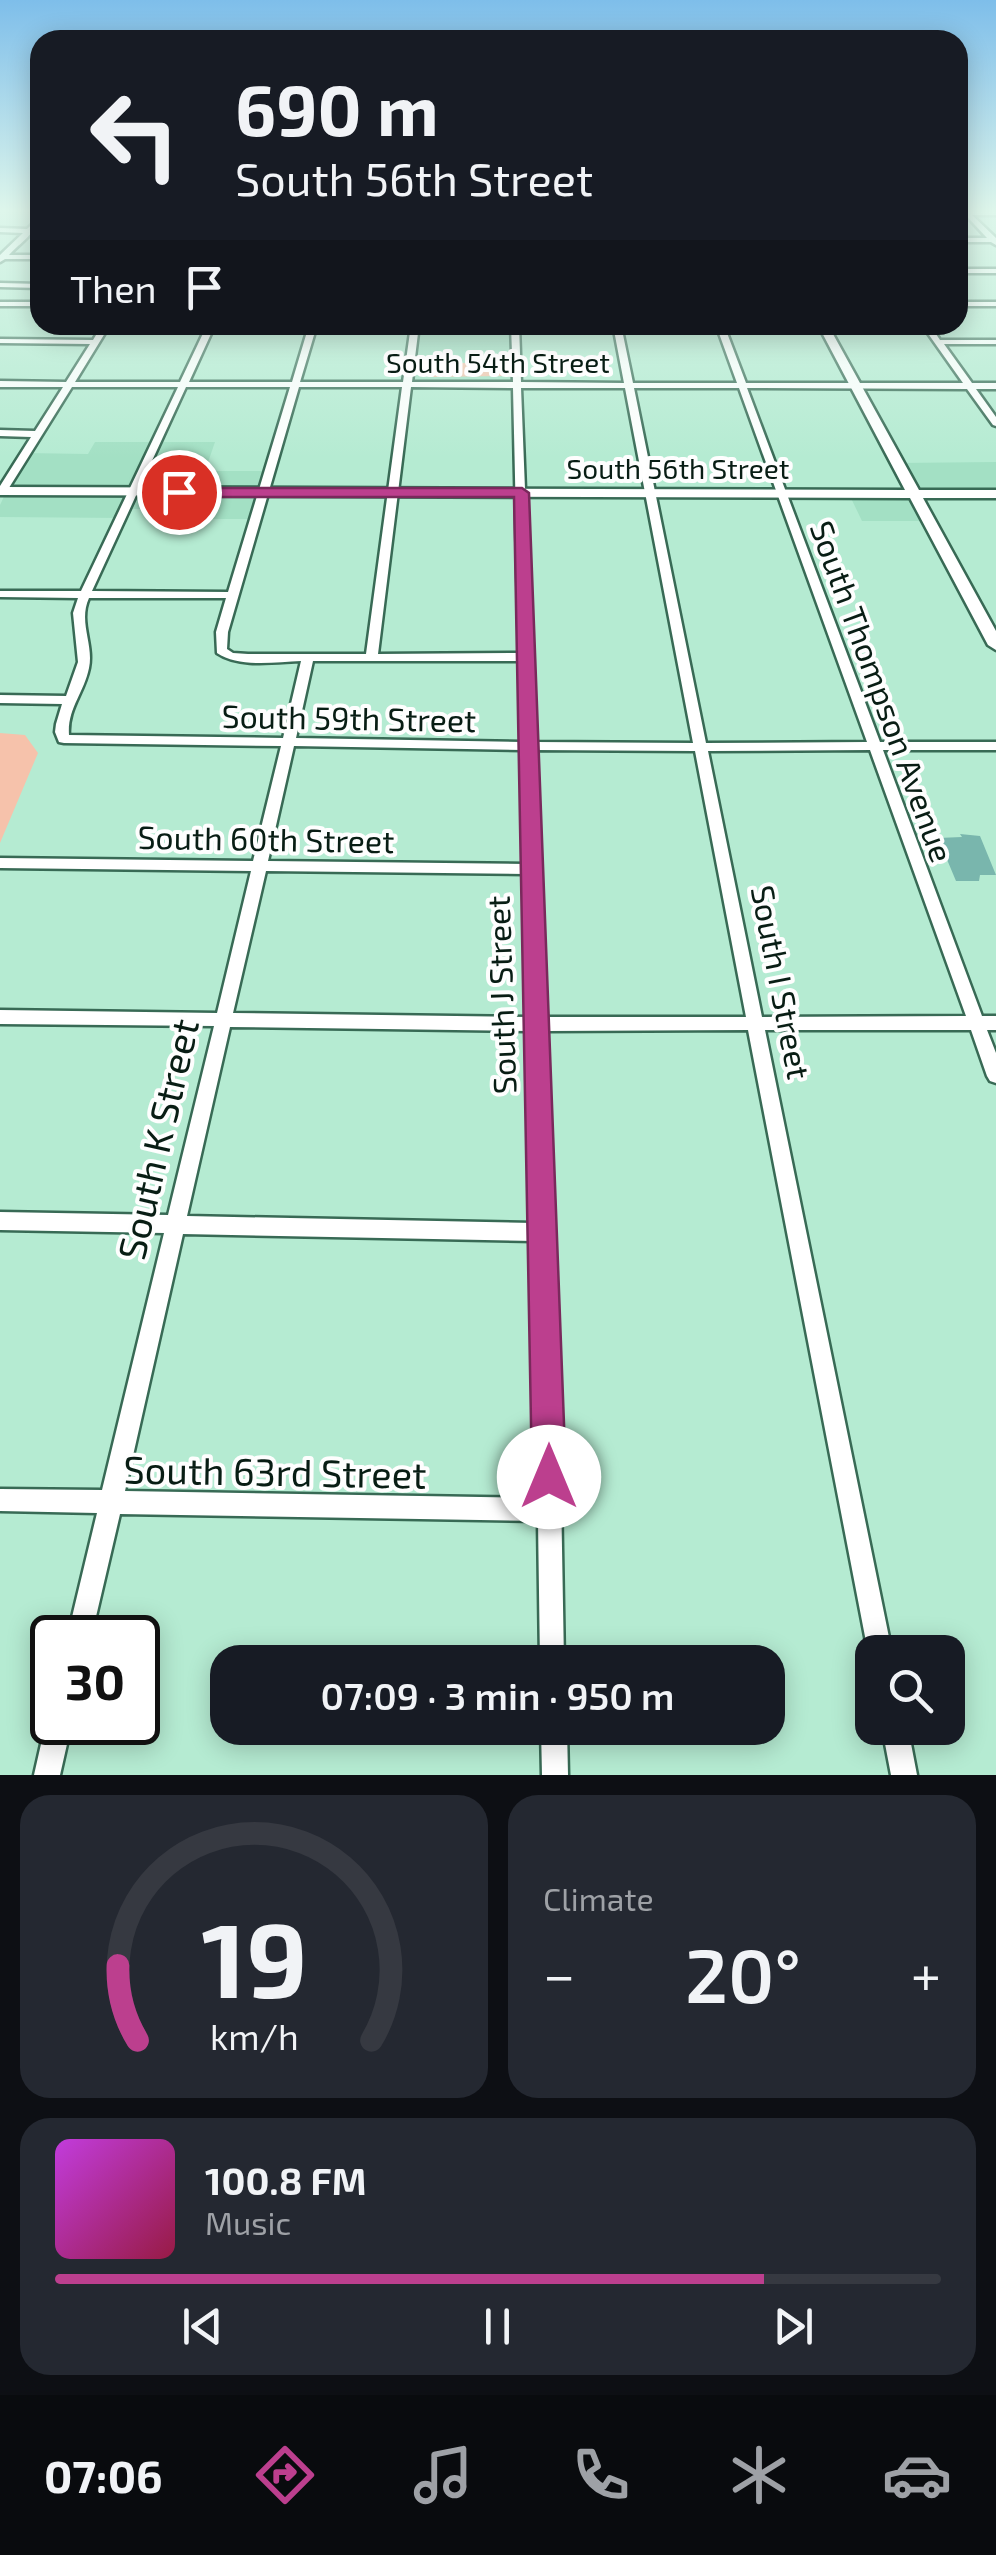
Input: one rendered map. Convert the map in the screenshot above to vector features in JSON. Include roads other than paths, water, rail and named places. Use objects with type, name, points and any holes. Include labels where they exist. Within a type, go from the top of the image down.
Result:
[{"type":"main road","points":[[828,335],[996,645]]},
{"type":"main road","name":"South 56th Street","points":[[3,495],[996,494]]},
{"type":"street","points":[[0,304],[30,304]]},
{"type":"street","points":[[968,304],[996,304]]},
{"type":"street","points":[[3,495],[36,434],[100,335]]},
{"type":"street","points":[[0,700],[72,700],[84,664],[77,620],[84,595],[206,335]]},
{"type":"street","points":[[310,335],[232,595],[221,650],[240,658],[526,658]]},
{"type":"street","points":[[371,658],[413,335]]},
{"type":"street","name":"South J Street","points":[[516,335],[548,1378],[552,1645]]},
{"type":"street","name":"South I Street","points":[[619,335],[877,1635]]},
{"type":"street","name":"South Thompson Avenue","points":[[724,335],[996,1076]]},
{"type":"street","points":[[933,335],[996,423]]},
{"type":"street","points":[[0,341],[96,342]]},
{"type":"street","points":[[938,342],[996,342]]},
{"type":"street","name":"South 54th Street","points":[[0,384],[996,386]]},
{"type":"street","points":[[0,433],[36,434]]},
{"type":"street","points":[[0,594],[232,595]]},
{"type":"street","name":"South K Street","points":[[84,1615],[308,658]]},
{"type":"street","name":"South 59th Street","points":[[72,700],[61,727],[62,738],[83,743],[996,746]]},
{"type":"street","name":"South 60th Street","points":[[0,863],[532,869]]},
{"type":"street","points":[[0,1017],[536,1024],[996,1023]]},
{"type":"street","points":[[0,1221],[541,1232]]},
{"type":"street","name":"South 63rd Street","points":[[0,1500],[549,1510]]},
{"type":"street","points":[[47,1775],[54,1745]]},
{"type":"street","points":[[554,1745],[555,1775]]},
{"type":"street","points":[[898,1745],[904,1775]]}]
